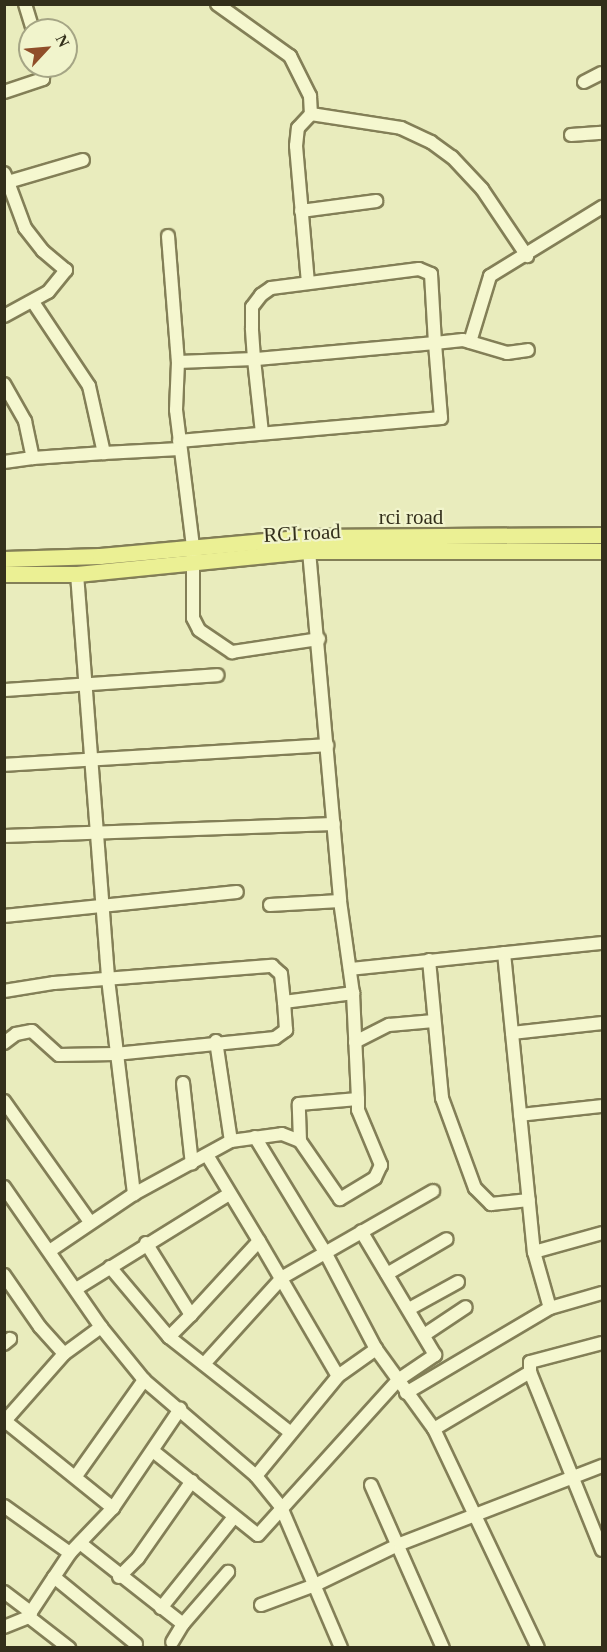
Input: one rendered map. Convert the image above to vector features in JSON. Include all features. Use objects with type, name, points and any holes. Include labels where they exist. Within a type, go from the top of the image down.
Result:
[{"type":"main road","name":"rci road","points":[[4,559],[309,537],[603,535]]},
{"type":"main road","name":"RCI road","points":[[4,574],[78,574],[309,551],[603,551]]},
{"type":"street","points":[[217,4],[290,56],[310,96],[311,114],[298,128],[296,146],[308,283]]},
{"type":"street","points":[[584,82],[603,73]]},
{"type":"street","points":[[4,92],[42,78]]},
{"type":"street","points":[[311,114],[401,128],[431,142],[452,157],[482,189],[527,256]]},
{"type":"street","points":[[571,135],[603,133]]},
{"type":"street","points":[[4,316],[33,302],[55,285],[66,270],[43,251],[25,228],[6,180],[83,160]]},
{"type":"street","points":[[301,211],[376,201]]},
{"type":"street","points":[[470,342],[490,276],[527,256],[603,207]]},
{"type":"street","points":[[168,236],[178,362],[179,445],[192,547],[193,618],[199,630],[216,644],[232,652],[248,652],[319,639]]},
{"type":"street","points":[[4,462],[179,445],[262,433],[441,418],[431,274],[426,271],[271,288],[252,307],[254,359],[262,433]]},
{"type":"street","points":[[33,302],[89,386],[104,453]]},
{"type":"street","points":[[178,362],[254,359],[435,343],[470,342],[507,353],[528,350]]},
{"type":"street","points":[[4,384],[25,421],[33,458]]},
{"type":"street","points":[[309,551],[319,639],[340,901],[353,993],[358,1099],[370,1143],[381,1165],[375,1178],[340,1199],[300,1141],[299,1104],[358,1099]]},
{"type":"street","points":[[78,574],[89,760],[108,979],[115,1054],[134,1194]]},
{"type":"street","points":[[4,690],[85,682],[217,675]]},
{"type":"street","points":[[4,765],[327,745]]},
{"type":"street","points":[[4,836],[97,835],[334,824]]},
{"type":"street","points":[[4,916],[237,892]]},
{"type":"street","points":[[270,905],[340,901]]},
{"type":"street","points":[[350,969],[603,943]]},
{"type":"street","points":[[504,953],[534,1252],[550,1308]]},
{"type":"street","points":[[429,960],[441,1098],[475,1188],[491,1204],[529,1200]]},
{"type":"street","points":[[4,1043],[16,1034],[32,1031],[59,1055],[115,1054],[283,1035],[286,1030],[282,974],[272,966],[5,989]]},
{"type":"street","points":[[284,1002],[353,993]]},
{"type":"street","points":[[355,1042],[389,1025],[434,1022]]},
{"type":"street","points":[[512,1033],[603,1023]]},
{"type":"street","points":[[216,1041],[231,1141]]},
{"type":"street","points":[[183,1083],[192,1164]]},
{"type":"street","points":[[4,1101],[90,1222]]},
{"type":"street","points":[[520,1115],[603,1106]]},
{"type":"street","points":[[51,1250],[134,1194],[231,1141],[282,1134],[300,1141]]},
{"type":"street","points":[[255,1137],[325,1252],[376,1348],[406,1393],[434,1429],[478,1516],[538,1647]]},
{"type":"street","points":[[207,1155],[229,1194],[283,1277],[338,1376]]},
{"type":"street","points":[[204,1364],[283,1277],[433,1191]]},
{"type":"street","points":[[7,1194],[51,1250],[101,1327],[144,1380],[256,1476],[281,1507],[341,1647]]},
{"type":"street","points":[[76,1289],[146,1243],[229,1194]]},
{"type":"street","points":[[153,1451],[258,1535],[398,1380],[435,1355],[361,1231]]},
{"type":"street","points":[[534,1252],[603,1233]]},
{"type":"street","points":[[387,1275],[447,1239]]},
{"type":"street","points":[[169,1336],[259,1241]]},
{"type":"street","points":[[146,1243],[191,1315]]},
{"type":"street","points":[[110,1268],[169,1336],[291,1433]]},
{"type":"street","points":[[4,1275],[40,1327],[64,1354]]},
{"type":"street","points":[[409,1309],[458,1282]]},
{"type":"street","points":[[406,1393],[550,1308],[603,1293]]},
{"type":"street","points":[[424,1335],[466,1307]]},
{"type":"street","points":[[101,1327],[64,1354],[5,1422],[76,1476],[113,1508]]},
{"type":"street","points":[[603,1343],[530,1362],[530,1372],[572,1480],[603,1550]]},
{"type":"street","points":[[256,1476],[338,1376],[376,1348]]},
{"type":"street","points":[[434,1429],[530,1372]]},
{"type":"street","points":[[76,1476],[144,1380]]},
{"type":"street","points":[[4,1628],[30,1614],[70,1553],[113,1508],[180,1409]]},
{"type":"street","points":[[261,1605],[315,1585],[399,1544],[478,1516],[603,1466]]},
{"type":"street","points":[[120,1577],[138,1557],[192,1481]]},
{"type":"street","points":[[371,1485],[443,1647]]},
{"type":"street","points":[[4,1506],[70,1553]]},
{"type":"street","points":[[161,1608],[234,1517]]},
{"type":"street","points":[[80,1543],[120,1577],[183,1623]]},
{"type":"street","points":[[173,1646],[183,1623],[228,1572]]},
{"type":"street","points":[[54,1577],[137,1646]]},
{"type":"street","points":[[4,1592],[69,1647]]}]
